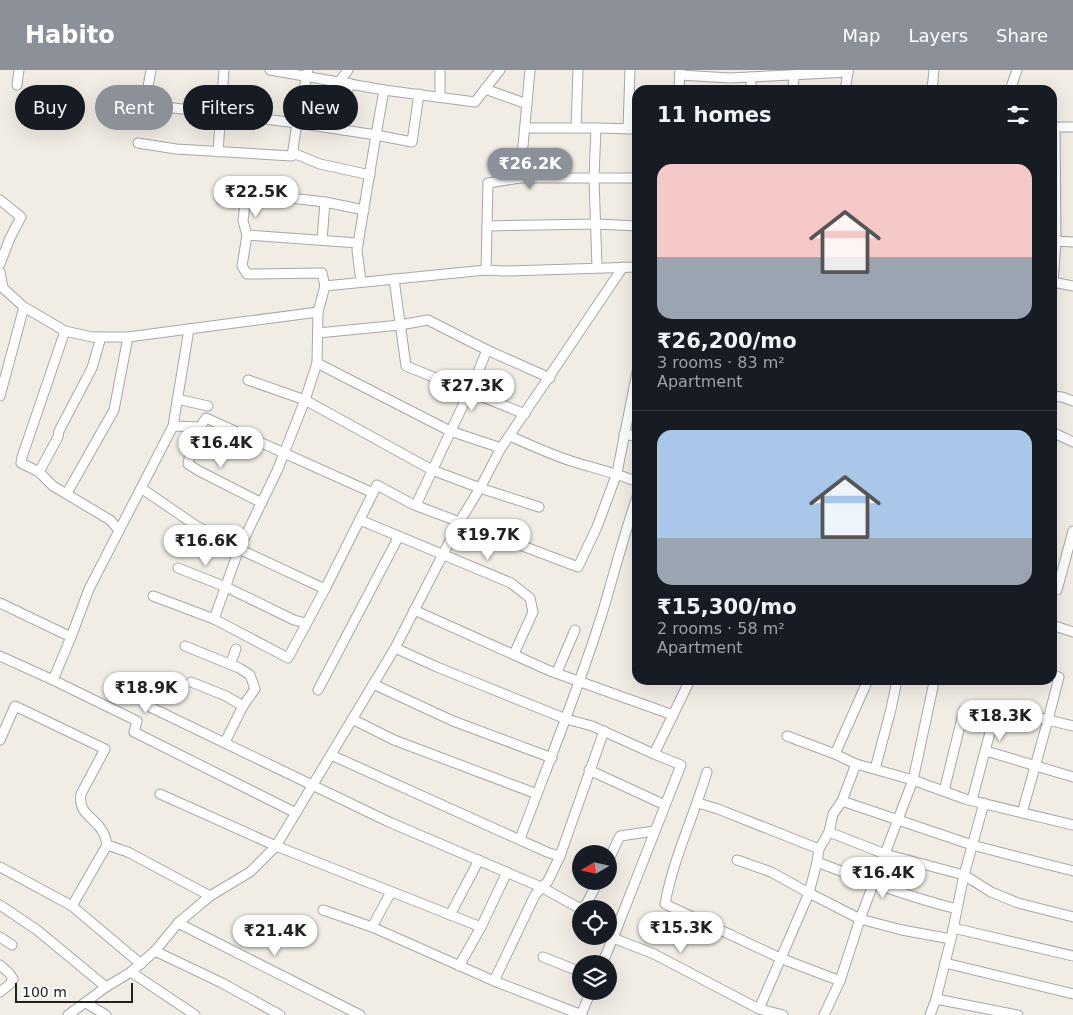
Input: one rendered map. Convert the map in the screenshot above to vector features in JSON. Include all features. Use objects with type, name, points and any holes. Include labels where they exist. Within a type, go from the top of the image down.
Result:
[{"type":"street","points":[[17,85],[18,70]]},
{"type":"street","points":[[151,70],[146,98],[149,105],[183,109]]},
{"type":"street","points":[[223,85],[224,70]]},
{"type":"street","points":[[270,70],[307,73],[349,84],[475,102],[500,70]]},
{"type":"street","points":[[339,82],[348,70]]},
{"type":"street","points":[[440,70],[440,97]]},
{"type":"street","points":[[520,178],[530,70]]},
{"type":"street","points":[[576,128],[578,70]]},
{"type":"street","points":[[630,70],[632,109]]},
{"type":"street","points":[[932,85],[934,70]]},
{"type":"street","points":[[1012,85],[1017,70]]},
{"type":"street","points":[[679,85],[680,72],[730,78],[848,71],[846,85]]},
{"type":"street","points":[[793,85],[794,75]]},
{"type":"street","points":[[751,77],[751,85]]},
{"type":"street","points":[[485,89],[527,104]]},
{"type":"street","points":[[361,282],[357,250],[384,90]]},
{"type":"street","points":[[342,130],[412,142],[419,94]]},
{"type":"street","points":[[1057,127],[1073,127]]},
{"type":"street","points":[[525,128],[632,129]]},
{"type":"street","points":[[596,128],[594,178],[597,268]]},
{"type":"street","points":[[218,152],[220,130]]},
{"type":"street","points":[[138,143],[176,149],[292,156],[296,130]]},
{"type":"street","points":[[293,153],[320,164],[370,175]]},
{"type":"street","points":[[486,270],[488,183],[520,178],[632,178]]},
{"type":"street","points":[[221,200],[245,203],[281,197],[325,202],[364,210]]},
{"type":"street","points":[[322,240],[325,202]]},
{"type":"street","points":[[0,264],[21,217],[1,203]]},
{"type":"street","points":[[214,619],[239,549],[262,503],[305,400],[317,362],[318,312],[326,286],[322,273],[247,274],[242,266],[247,235],[244,222],[245,203]]},
{"type":"street","points":[[487,226],[596,224],[632,226]]},
{"type":"street","points":[[247,235],[358,244]]},
{"type":"street","points":[[1057,241],[1073,242]]},
{"type":"street","points":[[68,1015],[106,986],[131,972],[155,951],[178,923],[210,896],[250,872],[276,846],[395,648],[460,521],[501,448],[550,378],[623,267]]},
{"type":"street","points":[[326,286],[486,270],[632,267]]},
{"type":"street","points":[[0,272],[2,290],[24,307],[65,331],[92,337],[128,337],[318,312]]},
{"type":"street","points":[[394,279],[406,366],[525,414]]},
{"type":"street","points":[[1057,283],[1073,286]]},
{"type":"street","points":[[0,396],[24,307]]},
{"type":"street","points":[[318,333],[400,325],[428,320],[486,350],[550,378]]},
{"type":"street","points":[[53,680],[72,637],[89,589],[173,426],[189,329]]},
{"type":"street","points":[[65,331],[21,463],[39,472],[54,486],[110,520],[119,530]]},
{"type":"street","points":[[39,472],[92,368],[101,337]]},
{"type":"street","points":[[67,493],[114,410],[128,337]]},
{"type":"street","points":[[416,505],[486,350]]},
{"type":"street","points":[[317,362],[450,431],[501,448]]},
{"type":"street","points":[[248,380],[305,400],[432,470],[539,507]]},
{"type":"street","points":[[1057,396],[1073,401]]},
{"type":"street","points":[[177,399],[208,406]]},
{"type":"street","points":[[153,596],[214,619],[288,658],[377,485],[416,505],[578,567],[597,527],[617,473],[632,403]]},
{"type":"street","points":[[262,503],[188,464],[200,427],[206,418],[373,493]]},
{"type":"street","points":[[173,426],[200,427]]},
{"type":"street","points":[[624,434],[632,436]]},
{"type":"street","points":[[510,436],[544,452],[572,462],[617,473],[632,479]]},
{"type":"street","points":[[1057,437],[1073,442]]},
{"type":"street","points":[[141,488],[195,525],[239,549],[325,589]]},
{"type":"street","points":[[520,839],[579,682],[602,614],[632,512]]},
{"type":"street","points":[[360,520],[442,556],[511,583],[530,598],[533,612],[514,654]]},
{"type":"street","points":[[1057,590],[1073,531]]},
{"type":"street","points":[[318,690],[399,536]]},
{"type":"street","points":[[178,568],[226,587],[294,620],[306,623]]},
{"type":"street","points":[[1063,568],[1073,570]]},
{"type":"street","points":[[0,603],[72,637]]},
{"type":"street","points":[[414,610],[550,671],[673,715]]},
{"type":"street","points":[[1057,627],[1073,632]]},
{"type":"street","points":[[557,672],[575,630]]},
{"type":"street","points":[[185,646],[230,664],[250,675],[255,689],[243,706],[225,742]]},
{"type":"street","points":[[395,648],[566,719],[592,726],[680,766],[617,923]]},
{"type":"street","points":[[230,664],[236,649]]},
{"type":"street","points":[[0,656],[137,721],[134,732],[296,813]]},
{"type":"street","points":[[192,682],[226,696],[243,706]]},
{"type":"street","points":[[373,684],[453,721],[552,758]]},
{"type":"street","points":[[654,754],[688,685]]},
{"type":"street","points":[[835,754],[866,685]]},
{"type":"street","points":[[875,769],[891,709],[895,685]]},
{"type":"street","points":[[1022,813],[1057,685]]},
{"type":"street","points":[[824,1015],[840,981],[860,919],[913,780],[933,687]]},
{"type":"street","points":[[0,740],[15,706],[105,750],[81,794],[80,802],[84,811],[101,828],[107,845],[72,906]]},
{"type":"street","points":[[972,800],[997,706],[1073,726]]},
{"type":"street","points":[[150,707],[389,822],[507,872],[572,904]]},
{"type":"street","points":[[944,791],[964,710]]},
{"type":"street","points":[[352,720],[394,740],[536,794]]},
{"type":"street","points":[[494,981],[535,895],[548,881],[560,856],[604,731]]},
{"type":"street","points":[[787,736],[856,764],[913,780],[972,800],[1073,825]]},
{"type":"street","points":[[986,751],[1035,767],[1073,776]]},
{"type":"street","points":[[331,755],[549,853],[560,856]]},
{"type":"street","points":[[759,1009],[809,893],[819,849],[829,832],[832,814],[842,801],[856,764]]},
{"type":"street","points":[[589,770],[665,805]]},
{"type":"street","points":[[707,772],[698,804],[668,886],[665,904],[780,958],[840,981]]},
{"type":"street","points":[[160,794],[276,846],[481,928]]},
{"type":"street","points":[[842,801],[972,845],[1073,871]]},
{"type":"street","points":[[930,1015],[936,1000],[964,875],[984,803]]},
{"type":"street","points":[[698,804],[718,809],[819,849]]},
{"type":"street","points":[[616,845],[620,836],[655,831]]},
{"type":"street","points":[[829,832],[885,854],[964,875],[991,892],[1009,899],[1073,917]]},
{"type":"street","points":[[107,845],[128,852],[210,896]]},
{"type":"street","points":[[450,915],[479,860]]},
{"type":"street","points":[[737,860],[771,872],[860,919],[902,930],[951,939]]},
{"type":"street","points":[[817,862],[873,884],[921,900],[957,909]]},
{"type":"street","points":[[0,867],[72,906],[140,964]]},
{"type":"street","points":[[459,966],[481,928],[507,872]]},
{"type":"street","points":[[372,927],[391,892]]},
{"type":"street","points":[[0,905],[37,930],[106,986]]},
{"type":"street","points":[[323,910],[372,927],[494,981],[581,1015],[587,1000]]},
{"type":"street","points":[[178,923],[360,1015]]},
{"type":"street","points":[[953,928],[1073,956]]},
{"type":"street","points":[[0,936],[12,945]]},
{"type":"street","points":[[617,939],[654,954],[759,1009],[783,1015]]},
{"type":"street","points":[[155,951],[222,982],[280,1015]]},
{"type":"street","points":[[543,957],[572,968]]},
{"type":"street","points":[[945,962],[1073,994]]},
{"type":"street","points":[[0,965],[13,979],[0,992]]},
{"type":"street","points":[[131,972],[195,1015]]},
{"type":"street","points":[[936,1000],[1018,1015]]},
{"type":"street","points":[[86,1003],[106,1015]]}]
